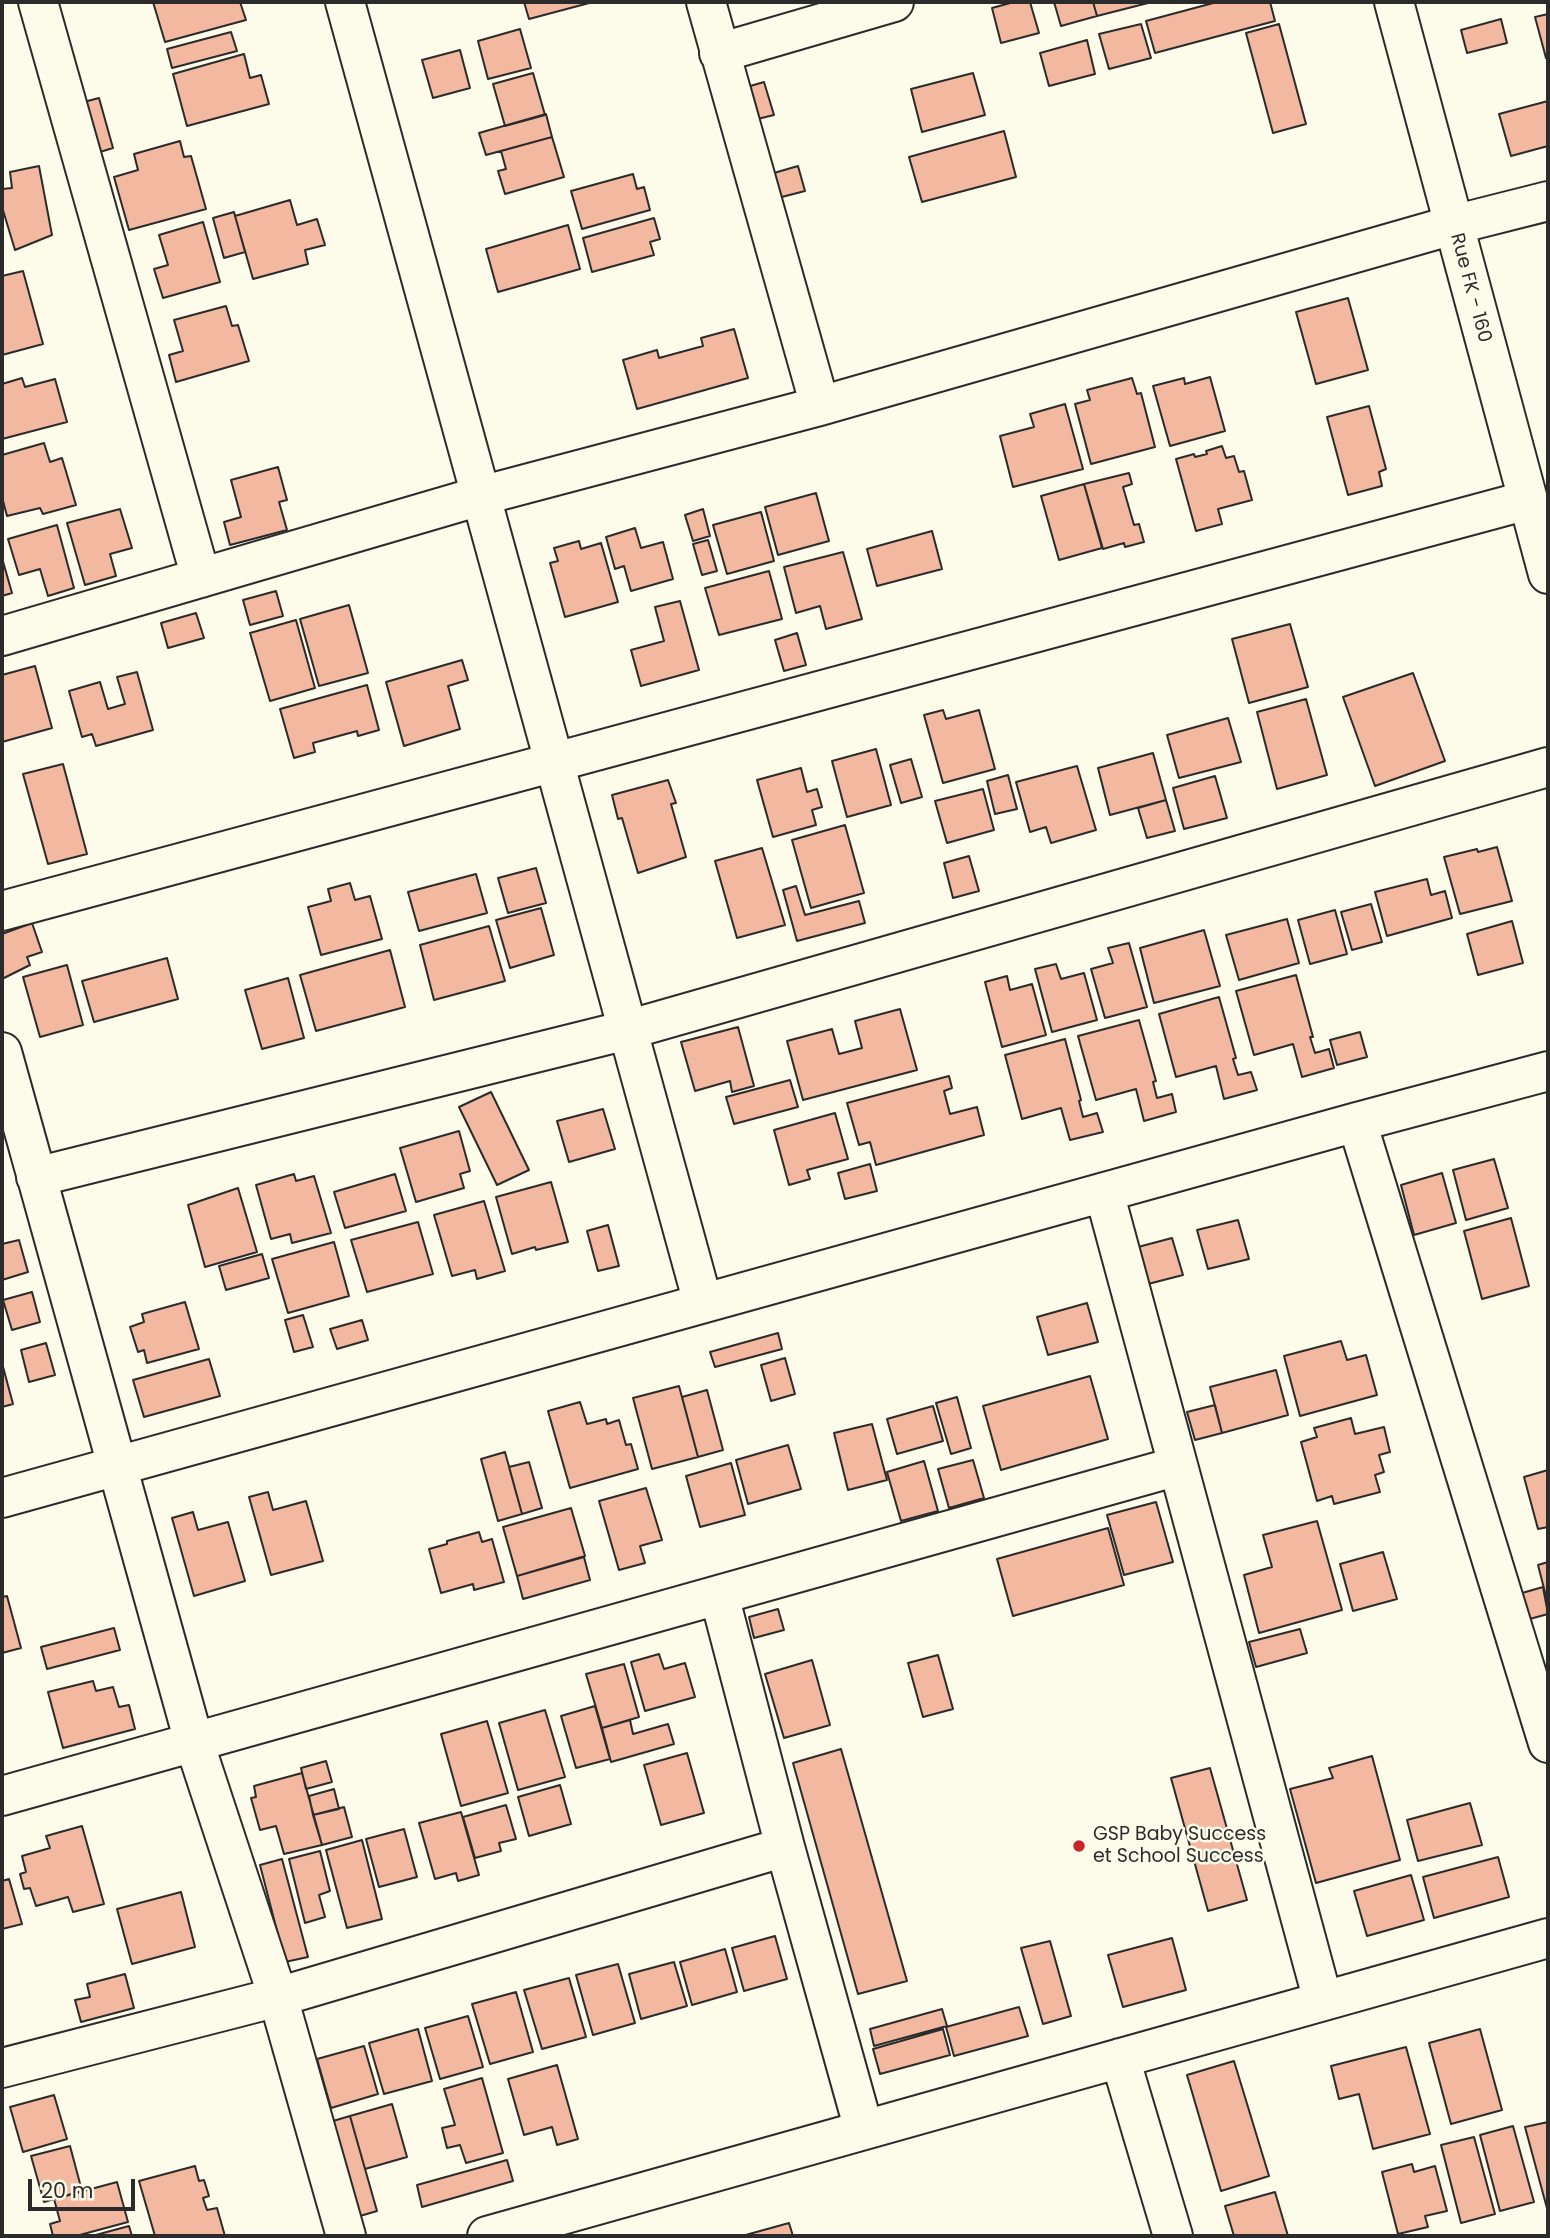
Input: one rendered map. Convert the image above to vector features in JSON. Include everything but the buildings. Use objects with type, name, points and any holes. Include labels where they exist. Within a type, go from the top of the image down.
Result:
[{"type":"street","points":[[38,2],[201,578]]},
{"type":"street","points":[[345,2],[703,1303]]},
{"type":"street","points":[[706,2],[820,406]]},
{"type":"street","points":[[719,53],[894,2]]},
{"type":"street","name":"Rue FK - 160","points":[[1394,2],[1548,573]]},
{"type":"street","points":[[2,636],[481,496],[820,406],[1453,225],[1548,201]]},
{"type":"street","points":[[2,911],[1528,500]]},
{"type":"street","points":[[36,1177],[627,1030],[1548,767]]},
{"type":"street","points":[[2,1052],[194,1742],[278,1997],[346,2236]]},
{"type":"street","points":[[2,1498],[1548,1071]]},
{"type":"street","points":[[1357,1122],[1548,1743]]},
{"type":"street","points":[[1104,1192],[1324,2001]]},
{"type":"street","points":[[2,1796],[1178,1465]]},
{"type":"street","points":[[719,1595],[785,1847],[864,2130]]},
{"type":"street","points":[[2,2068],[278,1997],[785,1847]]},
{"type":"street","points":[[487,2236],[1548,1938]]},
{"type":"street","points":[[1120,2058],[1173,2236]]},
{"type":"place","name":"GSP Baby Success et School Success","points":[[1079,1846]]}]
